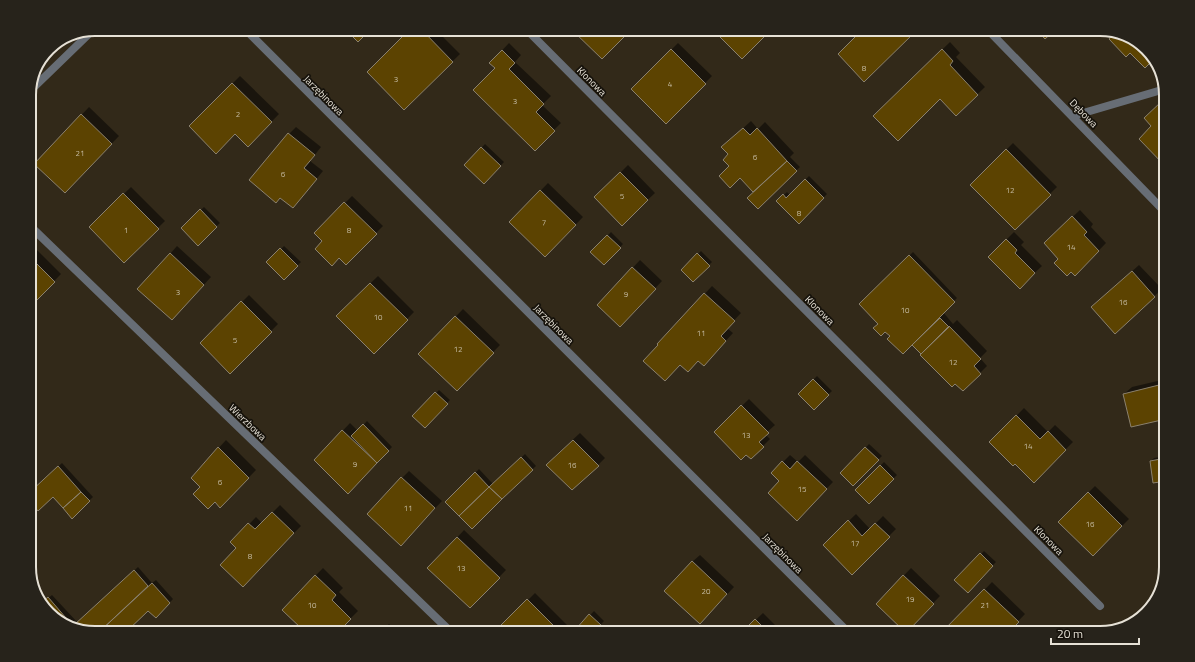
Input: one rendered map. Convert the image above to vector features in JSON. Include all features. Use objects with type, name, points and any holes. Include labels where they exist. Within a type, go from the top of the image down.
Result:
[{"type":"street","name":"Jarzębinowa","points":[[252,36],[842,626]]},
{"type":"street","name":"Klonowa","points":[[533,36],[1100,606]]},
{"type":"street","name":"Dębowa","points":[[994,36],[1159,206]]},
{"type":"street","points":[[37,84],[86,37]]},
{"type":"street","points":[[1073,116],[1159,91]]},
{"type":"street","name":"Wierzbowa","points":[[36,232],[445,626]]},
{"type":"building","points":[[352,36],[364,36],[358,42]]},
{"type":"building","points":[[403,36],[428,36],[453,62],[404,110],[367,72]]},
{"type":"building","points":[[578,36],[625,36],[602,59]]},
{"type":"building","points":[[719,36],[765,36],[742,59]]},
{"type":"building","points":[[856,36],[911,36],[864,82],[838,54]]},
{"type":"building","points":[[1111,37],[1119,39],[1133,46],[1150,63],[1145,68],[1130,53],[1126,57],[1109,39]]},
{"type":"building","points":[[671,49],[706,84],[666,124],[631,89]]},
{"type":"building","points":[[942,49],[953,61],[950,65],[978,95],[956,116],[940,99],[898,141],[873,116]]},
{"type":"building","points":[[502,50],[515,63],[509,69],[544,104],[536,112],[555,131],[535,151],[473,90],[495,68],[489,63]]},
{"type":"building","points":[[232,83],[272,122],[248,147],[235,134],[216,154],[189,126]]},
{"type":"building","points":[[1159,104],[1159,160],[1139,139],[1151,126],[1144,118]]},
{"type":"building","points":[[81,114],[112,144],[65,193],[36,166],[36,162]]},
{"type":"building","points":[[743,128],[750,135],[757,128],[787,161],[753,192],[740,178],[730,188],[719,176],[729,166],[723,160],[728,154],[721,147]]},
{"type":"building","points":[[288,133],[315,155],[304,168],[317,179],[293,208],[280,198],[276,203],[249,180]]},
{"type":"building","points":[[481,147],[501,166],[484,184],[464,165]]},
{"type":"building","points":[[1006,149],[1051,195],[1015,230],[970,185]]},
{"type":"building","points":[[787,161],[797,171],[758,209],[747,198]]},
{"type":"building","points":[[620,172],[648,200],[622,226],[594,197]]},
{"type":"building","points":[[805,179],[824,198],[799,224],[776,201],[783,194],[786,198]]},
{"type":"building","points":[[540,190],[576,225],[545,257],[509,222]]},
{"type":"building","points":[[123,193],[159,229],[124,263],[89,227]]},
{"type":"building","points":[[344,202],[377,234],[346,265],[339,258],[332,266],[315,249],[322,241],[314,233]]},
{"type":"building","points":[[200,209],[217,227],[198,246],[181,228]]},
{"type":"building","points":[[1072,216],[1087,232],[1084,235],[1099,251],[1075,276],[1071,272],[1067,276],[1054,263],[1058,259],[1044,243]]},
{"type":"building","points":[[607,235],[621,248],[604,265],[590,252]]},
{"type":"building","points":[[1006,239],[1017,250],[1015,253],[1035,273],[1020,289],[988,257]]},
{"type":"building","points":[[280,248],[298,266],[284,280],[266,262]]},
{"type":"building","points":[[170,253],[204,285],[172,320],[137,289]]},
{"type":"building","points":[[697,253],[710,266],[693,282],[681,270]]},
{"type":"building","points":[[909,255],[955,302],[903,354],[887,339],[890,336],[885,332],[881,336],[873,328],[878,324],[859,304]]},
{"type":"building","points":[[36,263],[55,282],[36,301]]},
{"type":"building","points":[[632,267],[656,289],[620,327],[597,305]]},
{"type":"building","points":[[1132,271],[1155,297],[1115,334],[1091,307]]},
{"type":"building","points":[[370,283],[408,320],[374,354],[336,316]]},
{"type":"building","points":[[704,293],[735,321],[721,336],[726,341],[704,366],[698,361],[688,372],[680,365],[665,381],[643,361]]},
{"type":"building","points":[[241,301],[272,332],[230,374],[200,343]]},
{"type":"building","points":[[455,316],[494,353],[457,391],[418,354]]},
{"type":"building","points":[[940,318],[949,327],[921,354],[912,345]]},
{"type":"building","points":[[949,326],[981,359],[974,366],[981,374],[963,391],[955,384],[952,387],[920,355]]},
{"type":"building","points":[[813,379],[829,395],[814,410],[798,394]]},
{"type":"building","points":[[1159,385],[1159,421],[1131,427],[1123,394]]},
{"type":"building","points":[[435,392],[448,404],[425,428],[412,416]]},
{"type":"building","points":[[741,405],[769,433],[759,442],[764,447],[751,459],[746,455],[741,460],[714,432]]},
{"type":"building","points":[[1016,415],[1040,439],[1048,431],[1066,450],[1034,483],[1015,464],[1013,466],[989,442]]},
{"type":"building","points":[[363,424],[389,451],[377,463],[351,436]]},
{"type":"building","points":[[342,430],[377,463],[348,494],[314,460]]},
{"type":"building","points":[[573,440],[599,466],[572,490],[546,465]]},
{"type":"building","points":[[218,447],[249,478],[220,508],[215,502],[208,509],[193,494],[200,487],[191,478]]},
{"type":"building","points":[[865,447],[879,460],[853,486],[840,473]]},
{"type":"building","points":[[521,457],[533,470],[502,499],[489,487]]},
{"type":"building","points":[[1159,459],[1159,482],[1153,483],[1150,461]]},
{"type":"building","points":[[782,461],[790,469],[797,461],[827,489],[797,521],[768,493],[779,481],[771,473]]},
{"type":"building","points":[[880,465],[894,479],[869,504],[855,490]]},
{"type":"building","points":[[58,466],[81,492],[63,508],[53,497],[38,511],[36,509],[36,486]]},
{"type":"building","points":[[475,472],[489,487],[459,516],[445,502]]},
{"type":"building","points":[[401,477],[435,508],[401,546],[367,514]]},
{"type":"building","points":[[489,487],[502,499],[472,529],[459,516]]},
{"type":"building","points":[[81,492],[90,501],[72,519],[63,508]]},
{"type":"building","points":[[1088,492],[1122,526],[1093,556],[1058,522]]},
{"type":"building","points":[[272,512],[294,533],[243,587],[220,565],[236,548],[230,542],[248,523],[255,529]]},
{"type":"building","points":[[848,520],[862,536],[875,523],[890,537],[852,575],[823,545]]},
{"type":"building","points":[[457,537],[500,578],[470,608],[427,568]]},
{"type":"building","points":[[980,553],[993,566],[968,593],[954,580]]},
{"type":"building","points":[[692,561],[727,594],[700,624],[664,591]]},
{"type":"building","points":[[134,570],[148,586],[105,626],[83,625],[76,623]]},
{"type":"building","points":[[315,575],[336,595],[332,600],[351,619],[344,626],[299,626],[282,610]]},
{"type":"building","points":[[903,575],[934,604],[913,626],[899,626],[876,604]]},
{"type":"building","points":[[152,583],[170,603],[156,618],[148,611],[132,626],[106,626]]},
{"type":"building","points":[[984,589],[1019,622],[1015,626],[948,626]]},
{"type":"building","points":[[48,597],[67,619],[56,611],[46,599]]},
{"type":"building","points":[[527,599],[554,626],[500,626]]},
{"type":"building","points":[[589,614],[601,625],[600,626],[579,626]]},
{"type":"building","points":[[755,619],[762,626],[748,626]]}]
